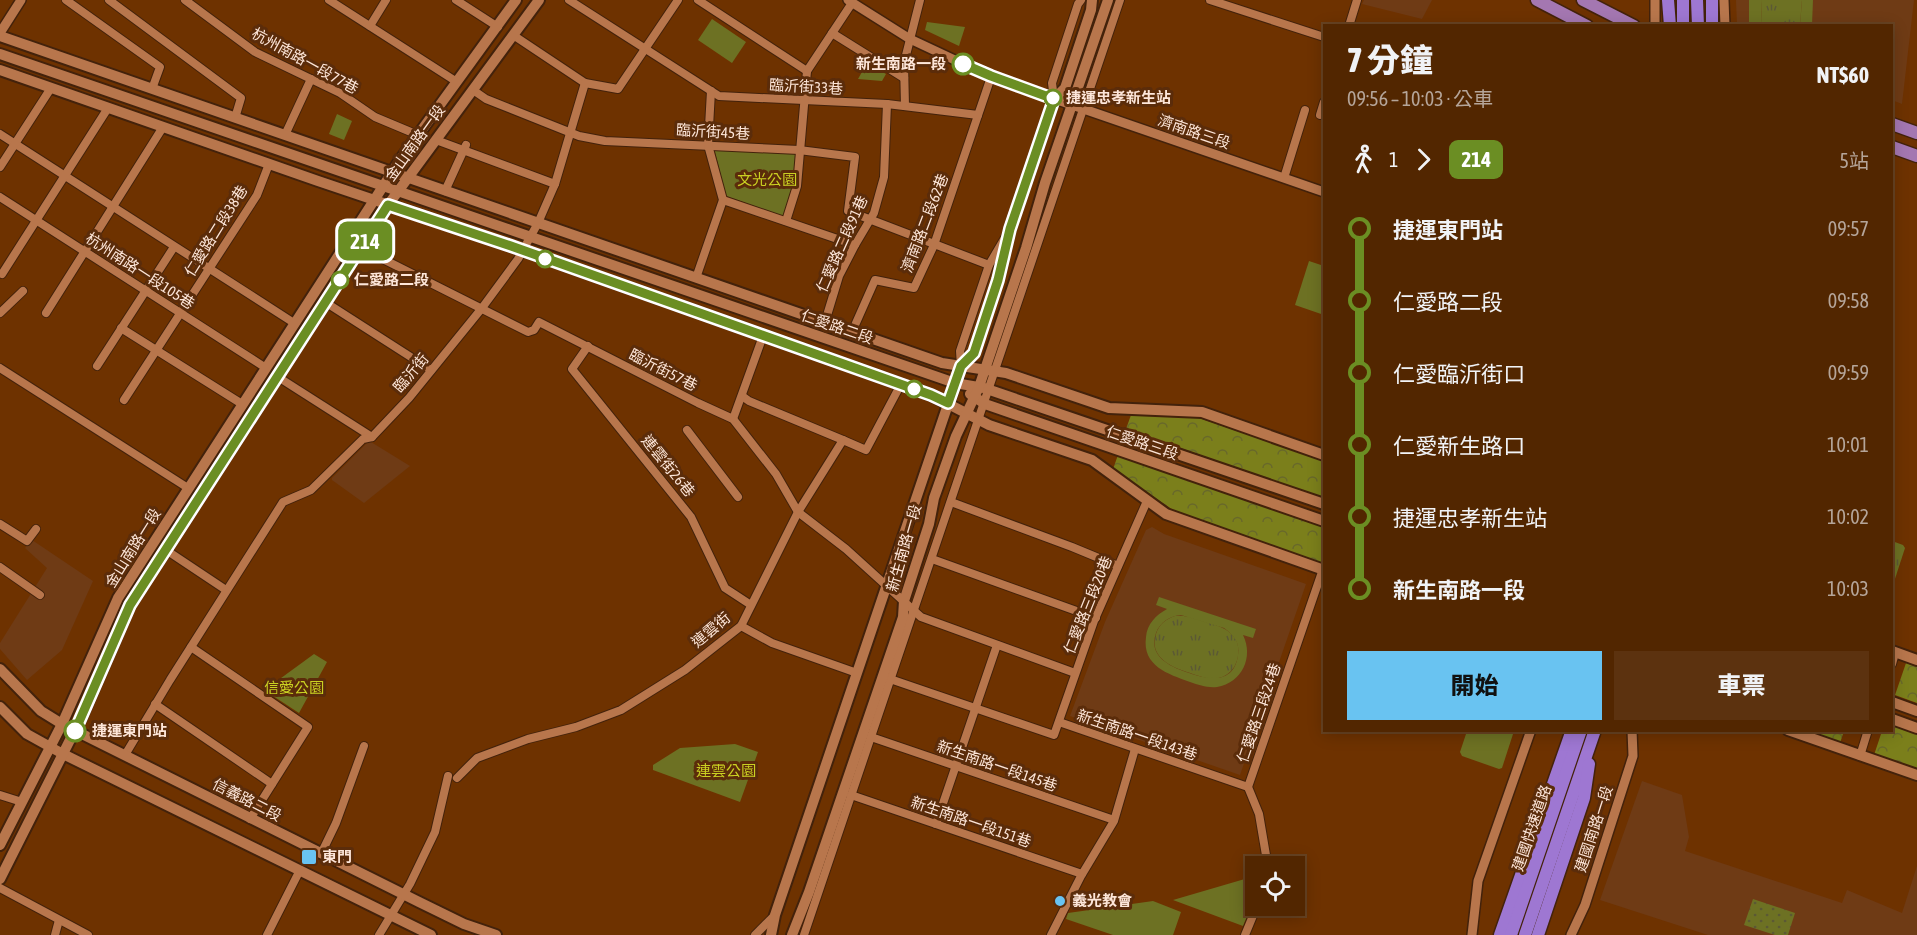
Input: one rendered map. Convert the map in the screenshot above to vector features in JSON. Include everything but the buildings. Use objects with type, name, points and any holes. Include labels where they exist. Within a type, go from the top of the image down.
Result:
[{"type":"highway","points":[[1668,0],[1670,24]]},
{"type":"highway","points":[[1683,0],[1683,24]]},
{"type":"highway","points":[[1698,0],[1698,24]]},
{"type":"highway","points":[[1712,0],[1712,24]]},
{"type":"highway","points":[[1500,935],[1571,732]]},
{"type":"highway","name":"建國快速道路","points":[[1511,935],[1580,732]]},
{"type":"highway","points":[[1538,935],[1584,798],[1595,732]]},
{"type":"highway","name":"建國快速道路","points":[[1525,935],[1595,732]]},
{"type":"main road","name":"金山南路一段","points":[[0,845],[62,724],[118,598],[373,200],[516,0]]},
{"type":"main road","name":"金山南路一段","points":[[0,879],[75,731],[130,605],[388,205],[539,0]]},
{"type":"main road","name":"新生南路一段","points":[[771,935],[775,915],[948,403],[961,366],[974,353],[998,280],[1010,229],[1054,99],[1065,88],[1091,10],[1092,0]]},
{"type":"main road","name":"新生南路一段","points":[[792,935],[809,892],[903,617],[910,606],[934,498],[956,436],[973,417],[980,401],[1040,199],[1078,107],[1108,0]]},
{"type":"main road","points":[[1537,0],[1583,24]]},
{"type":"main road","points":[[1583,0],[1630,24]]},
{"type":"main road","name":"仁愛路二段","points":[[0,34],[408,179],[942,363],[961,366]]},
{"type":"main road","name":"仁愛路二段","points":[[0,54],[955,384],[984,388]]},
{"type":"main road","points":[[0,70],[902,384],[948,403],[989,425],[1092,460],[1166,514],[1323,570]]},
{"type":"main road","points":[[1893,124],[1917,133]]},
{"type":"main road","points":[[1893,147],[1917,156]]},
{"type":"main road","name":"仁愛路三段","points":[[961,366],[1006,373],[1109,408],[1202,412],[1323,456]]},
{"type":"main road","name":"仁愛路三段","points":[[955,384],[980,401],[1323,522]]},
{"type":"main road","name":"仁愛路三段","points":[[984,388],[1323,504]]},
{"type":"main road","points":[[1893,656],[1917,660]]},
{"type":"main road","name":"信義路二段","points":[[0,669],[46,715],[75,731],[464,924],[496,935]]},
{"type":"main road","points":[[1893,702],[1917,711]]},
{"type":"main road","points":[[0,707],[27,734],[63,754],[431,935]]},
{"type":"main road","points":[[1893,719],[1917,728]]},
{"type":"main road","points":[[1794,732],[1917,775]]},
{"type":"street","points":[[0,34],[21,0]]},
{"type":"street","points":[[66,0],[160,67],[152,89]]},
{"type":"street","points":[[109,0],[242,98],[235,118]]},
{"type":"street","name":"杭州南路一段77巷","points":[[184,0],[255,52],[340,93],[375,117],[418,135]]},
{"type":"street","points":[[329,0],[457,82]]},
{"type":"street","points":[[370,26],[386,0]]},
{"type":"street","points":[[456,0],[498,27]]},
{"type":"street","name":"臨沂街33巷","points":[[569,0],[719,96],[887,104],[978,115]]},
{"type":"street","points":[[513,35],[585,84],[618,89],[678,0]]},
{"type":"street","points":[[698,0],[807,71]]},
{"type":"street","points":[[905,106],[903,63],[920,0]]},
{"type":"street","name":"新生南路一段","points":[[1054,99],[1052,83],[1081,0]]},
{"type":"street","name":"新生南路一段","points":[[1078,107],[1120,0]]},
{"type":"street","points":[[1210,0],[1323,38]]},
{"type":"street","points":[[1350,24],[1358,0]]},
{"type":"street","points":[[1655,0],[1655,24]]},
{"type":"street","points":[[1724,0],[1725,24]]},
{"type":"street","points":[[786,221],[797,186],[807,71],[850,1]]},
{"type":"street","name":"濟南路三段","points":[[850,1],[910,39],[991,76],[1323,192]]},
{"type":"street","points":[[832,33],[904,78]]},
{"type":"street","name":"濟南路二段62巷","points":[[852,332],[875,280],[914,288],[934,245],[991,76]]},
{"type":"street","points":[[285,135],[311,79]]},
{"type":"street","name":"臨沂街","points":[[125,755],[283,502],[311,490],[363,439],[372,437],[409,398],[482,308],[522,250],[538,223],[555,184],[585,84]]},
{"type":"street","points":[[0,167],[51,88]]},
{"type":"street","name":"臨沂街45巷","points":[[473,90],[484,102],[579,136],[605,141],[799,150],[855,157],[848,211],[869,219]]},
{"type":"street","points":[[696,278],[723,200],[708,145],[711,91]]},
{"type":"street","name":"仁愛路二段91巷","points":[[825,322],[839,276],[874,213],[884,177],[887,104]]},
{"type":"street","points":[[1320,115],[1323,105]]},
{"type":"street","points":[[2,274],[108,108]]},
{"type":"street","points":[[1284,178],[1305,110]]},
{"type":"street","points":[[46,313],[163,127]]},
{"type":"street","points":[[0,134],[294,323]]},
{"type":"street","points":[[436,140],[465,148],[555,184]]},
{"type":"street","points":[[445,191],[465,148]]},
{"type":"street","name":"仁愛路二段38巷","points":[[124,400],[257,195],[269,164]]},
{"type":"street","name":"杭州南路一段105巷","points":[[0,197],[266,368]]},
{"type":"street","points":[[723,200],[855,245]]},
{"type":"street","points":[[869,219],[989,265]]},
{"type":"street","name":"新生南路一段","points":[[961,366],[960,351],[989,265],[1010,229]]},
{"type":"street","points":[[97,366],[174,247]]},
{"type":"street","points":[[361,248],[482,308]]},
{"type":"street","points":[[0,314],[23,291]]},
{"type":"street","points":[[325,302],[431,370]]},
{"type":"street","name":"臨沂街57巷","points":[[482,308],[528,332],[534,330],[540,322],[733,419],[776,474],[798,512]]},
{"type":"street","points":[[121,328],[242,404]]},
{"type":"street","points":[[733,419],[763,336]]},
{"type":"street","name":"連雲街26巷","points":[[588,346],[572,369],[691,517],[725,588],[751,605]]},
{"type":"street","points":[[0,368],[188,488]]},
{"type":"street","points":[[278,377],[372,437]]},
{"type":"street","points":[[742,396],[866,450],[902,384]]},
{"type":"street","name":"新生南路一段","points":[[804,935],[890,679],[910,606],[932,559],[951,502],[973,417]]},
{"type":"street","points":[[687,430],[738,497]]},
{"type":"street","name":"連雲街","points":[[457,778],[477,758],[528,739],[576,727],[612,713],[648,694],[685,670],[741,626],[798,512],[843,440]]},
{"type":"street","name":"仁愛路三段20巷","points":[[1059,722],[1096,618],[1147,501]]},
{"type":"street","points":[[951,502],[1118,566]]},
{"type":"street","points":[[798,512],[846,549],[921,617],[1075,673]]},
{"type":"street","points":[[0,524],[27,541],[36,529]]},
{"type":"street","points":[[166,550],[226,591]]},
{"type":"street","points":[[932,559],[1096,618]]},
{"type":"street","points":[[0,567],[40,595]]},
{"type":"street","name":"仁愛路三段24巷","points":[[1266,856],[1258,814],[1248,787],[1323,573]]},
{"type":"street","points":[[741,626],[772,643],[857,673]]},
{"type":"street","points":[[936,824],[997,645]]},
{"type":"street","points":[[191,647],[308,727],[250,819]]},
{"type":"street","name":"新生南路一段143巷","points":[[890,679],[1054,735],[1059,722],[1248,787]]},
{"type":"street","points":[[155,704],[272,784]]},
{"type":"street","points":[[1472,935],[1478,881],[1530,732]]},
{"type":"street","name":"建國南路一段","points":[[1571,935],[1585,905],[1633,756],[1632,732]]},
{"type":"street","points":[[1860,756],[1867,732]]},
{"type":"street","name":"新生南路一段145巷","points":[[871,737],[1114,820]]},
{"type":"street","points":[[321,854],[336,823],[364,746]]},
{"type":"street","points":[[1051,935],[1082,874],[1114,820],[1135,748]]},
{"type":"street","points":[[379,935],[404,894],[435,832],[448,776]]},
{"type":"street","points":[[0,795],[22,802]]},
{"type":"street","name":"新生南路一段151巷","points":[[851,795],[1082,874]]},
{"type":"street","points":[[267,935],[300,870]]},
{"type":"street","points":[[0,888],[88,935]]},
{"type":"street","name":"新生南路一段","points":[[755,935],[775,915]]},
{"type":"street","points":[[1245,935],[1253,916]]},
{"type":"street","points":[[55,935],[59,920]]},
{"type":"shaded area","points":[[1364,0],[1432,0],[1422,19],[1362,4]]},
{"type":"shaded area","points":[[1736,0],[1914,0],[1902,104],[1893,100],[1893,24],[1737,24]]},
{"type":"shaded area","points":[[368,442],[410,466],[364,503],[332,478]]},
{"type":"shaded area","points":[[1152,527],[1164,534],[1306,584],[1240,775],[1070,716],[1105,622],[1146,530]]},
{"type":"shaded area","points":[[32,540],[93,581],[62,650],[27,680],[0,649],[0,643],[47,568],[25,548]]},
{"type":"shaded area","points":[[1642,781],[1682,795],[1689,837],[1685,851],[1842,903],[1847,890],[1902,913],[1917,866],[1917,935],[1708,935],[1600,900]]},
{"type":"green space","points":[[1749,0],[1761,0],[1762,24],[1749,24]]},
{"type":"green space","points":[[1761,0],[1802,0],[1800,24],[1762,24]]},
{"type":"green space","points":[[1802,0],[1813,0],[1812,24],[1800,24]]},
{"type":"green space","points":[[712,19],[746,42],[732,63],[698,40]]},
{"type":"green space","points":[[927,22],[965,27],[959,46],[925,30]]},
{"type":"green space","points":[[867,63],[886,74],[882,81],[858,79]]},
{"type":"green space","points":[[337,114],[352,121],[344,140],[329,134]]},
{"type":"green space","name":"文光公園","points":[[714,148],[798,153],[795,185],[785,217],[726,196]]},
{"type":"green space","points":[[1309,261],[1323,266],[1323,315],[1295,305]]},
{"type":"green space","points":[[1131,415],[1199,418],[1323,461],[1323,498],[1126,429]]},
{"type":"green space","points":[[1118,455],[1323,526],[1323,564],[1176,512],[1113,469]]},
{"type":"green space","points":[[1893,541],[1905,548],[1893,585]]},
{"type":"green space","points":[[1159,597],[1256,629],[1253,638],[1243,635],[1247,652],[1239,675],[1226,685],[1210,687],[1165,672],[1152,662],[1146,647],[1147,632],[1156,617],[1167,609],[1156,605]],"holes":[[[1181,615],[1224,628],[1231,633],[1238,647],[1235,665],[1225,676],[1210,678],[1194,675],[1167,663],[1157,654],[1154,641],[1156,633],[1166,620],[1173,617]]]},
{"type":"green space","points":[[1175,616],[1189,617],[1228,631],[1237,641],[1238,648],[1236,664],[1231,671],[1221,677],[1206,678],[1180,670],[1162,659],[1155,648],[1156,634],[1163,622]]},
{"type":"green space","name":"信愛公園","points":[[314,654],[327,662],[299,713],[267,692],[277,681]]},
{"type":"green space","points":[[1906,663],[1917,667],[1917,703],[1895,695]]},
{"type":"green space","points":[[1893,724],[1917,733],[1917,770],[1874,755],[1882,732],[1893,732]]},
{"type":"green space","points":[[1467,732],[1514,732],[1502,768],[1499,769],[1462,756],[1460,752]]},
{"type":"green space","points":[[1808,732],[1844,732],[1840,743]]},
{"type":"green space","name":"連雲公園","points":[[735,744],[758,752],[740,802],[653,770],[653,765],[680,748]]},
{"type":"green space","points":[[1245,879],[1245,916],[1247,916],[1243,926],[1173,900]]},
{"type":"green space","points":[[1753,899],[1795,913],[1788,935],[1775,935],[1744,925]]},
{"type":"green space","points":[[1153,901],[1181,912],[1173,935],[1113,935],[1066,919],[1068,913]]},
{"type":"bus line","name":"214","points":[[75,731],[130,605],[388,205],[511,246],[948,403],[961,366],[974,353],[998,280],[1010,229],[1054,99],[963,64]]},
{"type":"place","name":"新生南路一段","points":[[963,64]]},
{"type":"place","name":"捷運忠孝新生站","points":[[1053,98]]},
{"type":"place","name":"仁愛路二段","points":[[340,280]]},
{"type":"place","name":"捷運東門站","points":[[75,731]]},
{"type":"place","name":"東門","points":[[309,857]]},
{"type":"place","name":"義光教會","points":[[1060,901]]}]
